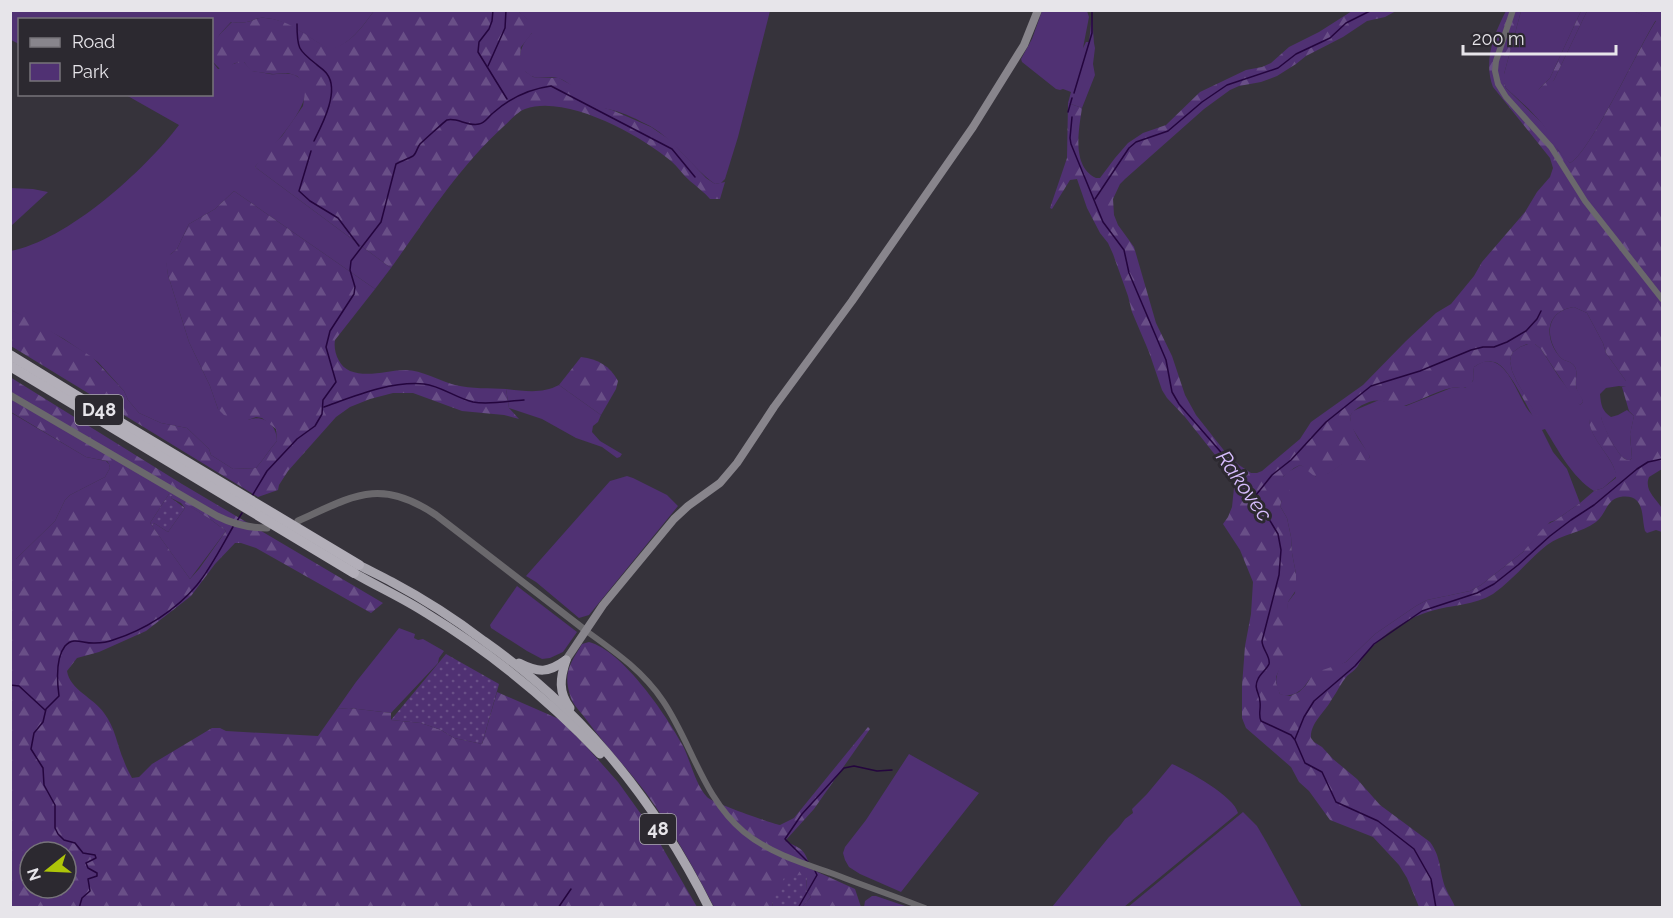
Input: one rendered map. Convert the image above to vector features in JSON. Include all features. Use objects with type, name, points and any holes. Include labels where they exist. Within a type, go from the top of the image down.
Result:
[{"type":"highway","name":"D48","points":[[10,355],[186,467]]},
{"type":"highway","name":"D48","points":[[10,366],[357,569]]},
{"type":"highway","name":"48","points":[[357,569],[432,606],[505,656],[544,689],[586,730],[625,774],[675,846],[709,908]]},
{"type":"highway","name":"48","points":[[357,569],[481,650],[587,740],[639,801],[670,848],[703,908]]},
{"type":"highway","name":"48","points":[[505,656],[529,668],[541,671],[552,669],[566,660]]},
{"type":"highway","name":"48","points":[[566,660],[561,678],[563,696],[586,730]]},
{"type":"main road","points":[[566,660],[603,605],[674,519],[720,483],[737,463],[774,407],[852,301],[973,127],[1024,45],[1038,10]]},
{"type":"street","points":[[1513,10],[1496,61],[1495,71],[1498,84],[1506,97],[1551,147],[1585,201],[1662,300]]},
{"type":"street","points":[[10,395],[217,516],[234,523],[267,528]]},
{"type":"street","points":[[298,521],[346,498],[358,495],[393,495],[411,501],[436,515],[631,665],[656,691],[674,719],[713,796],[724,813],[742,831],[763,845],[806,864],[925,908]]},
{"type":"green space","points":[[10,11],[374,11],[350,39],[330,50],[282,22],[263,18],[239,23],[231,22],[213,46],[213,18],[18,18],[18,44],[11,40]]},
{"type":"green space","points":[[374,11],[518,11],[531,22],[534,28],[521,47],[520,57],[526,72],[533,77],[559,78],[573,86],[593,105],[612,110],[651,127],[670,140],[706,178],[715,184],[725,182],[720,199],[710,199],[687,179],[674,163],[622,129],[581,112],[561,107],[542,106],[525,109],[514,116],[472,159],[391,268],[255,167],[264,153],[282,136],[303,106],[305,92],[301,80],[288,73],[273,74],[251,71],[244,62],[235,63],[222,71],[213,62],[213,48],[216,39],[232,22],[239,23],[261,18],[274,19],[291,26],[330,49],[350,39]]},
{"type":"green space","points":[[518,11],[770,11],[725,179],[715,184],[668,139],[650,126],[622,113],[590,104],[563,80],[554,77],[538,78],[527,73],[521,63],[520,52],[532,33],[527,19]]},
{"type":"green space","points":[[1042,11],[1087,11],[1089,17],[1083,48],[1086,42],[1089,42],[1092,15],[1095,75],[1082,108],[1068,103],[1071,92],[1056,89],[1022,62],[1021,59],[1032,39]]},
{"type":"green space","points":[[1352,11],[1396,11],[1385,17],[1367,21],[1343,37],[1306,56],[1277,76],[1230,90],[1204,109],[1125,179],[1113,199],[1114,215],[1118,225],[1134,247],[1156,323],[1172,356],[1185,395],[1196,415],[1226,453],[1251,473],[1262,471],[1300,439],[1311,422],[1363,385],[1436,313],[1451,304],[1474,276],[1482,262],[1525,212],[1537,192],[1550,177],[1553,168],[1550,158],[1493,87],[1490,77],[1491,48],[1506,11],[1521,11],[1504,74],[1506,88],[1542,123],[1556,142],[1558,150],[1570,163],[1589,141],[1656,21],[1633,11],[1662,11],[1662,469],[1649,477],[1648,486],[1662,510],[1662,532],[1656,530],[1647,533],[1645,531],[1641,507],[1634,499],[1616,498],[1596,522],[1547,545],[1493,594],[1471,603],[1423,614],[1406,621],[1383,637],[1347,676],[1315,722],[1311,733],[1314,742],[1357,779],[1380,805],[1430,842],[1437,854],[1446,889],[1455,907],[1419,907],[1399,865],[1373,837],[1330,820],[1309,791],[1299,782],[1291,767],[1246,728],[1242,718],[1242,686],[1253,582],[1240,550],[1223,524],[1232,507],[1234,488],[1231,475],[1162,390],[1113,254],[1087,208],[1077,179],[1070,180],[1052,209],[1050,208],[1067,158],[1068,103],[1082,108],[1079,136],[1080,156],[1088,172],[1100,178],[1128,143],[1143,133],[1166,125],[1200,92],[1246,70],[1271,63],[1289,47],[1319,32]],"holes":[[[1574,307],[1587,313],[1606,353],[1626,381],[1626,387],[1622,387],[1629,411],[1634,416],[1630,434],[1632,458],[1629,460],[1625,459],[1614,445],[1600,414],[1589,415],[1593,433],[1612,463],[1616,478],[1546,525],[1523,552],[1481,585],[1470,591],[1427,600],[1375,634],[1346,662],[1314,673],[1299,692],[1290,696],[1280,694],[1276,677],[1284,659],[1288,602],[1296,590],[1291,537],[1287,518],[1280,506],[1282,500],[1290,495],[1283,477],[1300,465],[1319,478],[1346,462],[1366,461],[1370,457],[1356,434],[1350,416],[1356,409],[1378,400],[1396,408],[1444,390],[1465,387],[1473,381],[1474,367],[1485,362],[1491,361],[1502,367],[1537,424],[1542,424],[1517,382],[1510,361],[1513,352],[1527,344],[1535,344],[1541,349],[1580,405],[1583,402],[1576,386],[1576,369],[1572,363],[1562,359],[1555,349],[1551,341],[1550,326],[1553,319],[1565,309]]]},
{"type":"green space","points":[[1521,11],[1581,11],[1550,78],[1538,90],[1554,80],[1587,11],[1633,11],[1656,20],[1589,141],[1570,163],[1558,150],[1543,125],[1506,88],[1504,83],[1504,74]]},
{"type":"green space","points":[[1581,11],[1587,11],[1554,80],[1537,100],[1533,99],[1550,78]]},
{"type":"green space","points":[[213,62],[218,69],[244,62],[252,71],[298,77],[305,85],[305,96],[300,109],[292,123],[255,167],[391,268],[375,289],[234,191],[215,209],[189,224],[177,249],[166,258],[168,275],[189,342],[218,409],[248,420],[259,418],[269,422],[275,430],[277,441],[256,468],[233,469],[211,455],[209,449],[187,428],[161,423],[139,413],[124,391],[98,362],[64,339],[11,310],[10,251],[32,245],[80,219],[126,182],[179,125],[128,96],[213,96]]},
{"type":"green space","points":[[11,188],[48,192],[11,226]]},
{"type":"green space","points":[[234,191],[375,289],[335,340],[338,358],[346,369],[364,374],[412,370],[461,386],[506,389],[509,408],[519,419],[504,415],[462,411],[413,393],[393,393],[370,399],[350,407],[336,417],[288,471],[278,490],[258,497],[11,346],[11,310],[38,323],[92,357],[124,391],[139,413],[161,423],[187,428],[209,449],[211,455],[233,469],[256,468],[277,441],[276,429],[262,418],[237,421],[224,415],[218,409],[189,342],[168,275],[165,256],[177,249],[189,224],[215,209]]},
{"type":"green space","points":[[1574,307],[1587,313],[1606,353],[1626,381],[1626,387],[1606,388],[1600,394],[1603,407],[1611,417],[1627,410],[1634,416],[1630,435],[1632,458],[1626,460],[1618,452],[1601,417],[1589,419],[1594,434],[1611,461],[1617,476],[1603,488],[1594,491],[1572,471],[1545,429],[1542,430],[1553,452],[1567,469],[1580,503],[1550,522],[1523,552],[1481,585],[1470,591],[1427,600],[1375,634],[1346,662],[1309,680],[1297,693],[1280,694],[1276,679],[1288,602],[1295,593],[1296,574],[1287,518],[1280,506],[1283,477],[1300,465],[1316,477],[1329,473],[1347,461],[1368,459],[1370,457],[1351,426],[1350,416],[1353,411],[1379,400],[1406,406],[1451,388],[1465,388],[1473,381],[1474,367],[1484,362],[1493,362],[1501,366],[1528,410],[1541,424],[1517,382],[1510,361],[1513,352],[1528,344],[1535,344],[1541,349],[1580,405],[1583,402],[1576,387],[1575,367],[1560,357],[1550,333],[1553,319],[1565,309]]},
{"type":"green space","points":[[581,357],[603,364],[618,381],[601,415],[559,385]]},
{"type":"green space","points":[[10,377],[182,484],[383,603],[371,613],[256,548],[235,543],[215,564],[191,596],[146,631],[99,652],[77,658],[67,671],[77,689],[100,708],[108,718],[132,778],[139,777],[152,764],[212,728],[226,731],[318,736],[337,709],[349,708],[391,713],[391,720],[421,723],[441,730],[454,738],[482,744],[497,692],[559,719],[585,745],[618,782],[651,828],[697,907],[11,907],[11,559],[16,559],[55,521],[65,500],[70,495],[105,477],[110,468],[107,461],[86,457],[11,412]],"holes":[[[169,494],[226,531],[190,579],[150,523]]]},
{"type":"green space","points":[[559,385],[601,415],[593,426],[592,432],[600,441],[622,454],[620,457],[617,458],[602,447],[576,438],[542,419],[509,408],[506,389],[540,391]]},
{"type":"green space","points":[[10,412],[86,457],[106,461],[110,468],[105,477],[70,495],[65,500],[55,521],[15,560],[10,559]]},
{"type":"green space","points":[[627,476],[667,495],[678,506],[589,615],[579,618],[526,576],[610,481]]},
{"type":"green space","points":[[169,494],[185,508],[168,532],[150,523]]},
{"type":"green space","points":[[172,495],[226,531],[190,579],[152,526],[154,523],[168,532],[185,508],[171,498]]},
{"type":"green space","points":[[517,586],[577,632],[563,652],[542,659],[491,628],[490,625]]},
{"type":"green space","points":[[399,628],[415,634],[414,638],[423,639],[444,651],[438,663],[391,713],[349,708],[337,709],[356,682]]},
{"type":"green space","points":[[589,642],[616,658],[643,686],[683,746],[696,779],[707,797],[730,808],[780,825],[794,818],[868,727],[870,729],[814,809],[785,841],[802,851],[811,869],[855,889],[861,907],[802,907],[811,897],[806,890],[807,876],[772,902],[773,907],[714,907],[656,807],[572,701],[567,681],[569,669],[582,644]]},
{"type":"green space","points":[[446,654],[499,684],[482,744],[454,738],[441,730],[421,723],[391,720]]},
{"type":"green space","points":[[909,754],[979,793],[901,892],[849,867],[843,853]]},
{"type":"green space","points":[[1172,764],[1220,792],[1229,799],[1238,813],[1124,907],[1052,907],[1109,837],[1133,813],[1132,809]]},
{"type":"green space","points":[[1243,812],[1257,826],[1302,907],[1128,907]]},
{"type":"green space","points":[[785,876],[807,876],[806,890],[811,897],[802,907],[773,907],[772,902]]},
{"type":"green space","points":[[872,896],[908,907],[864,907],[865,901]]},
{"type":"waterway","points":[[493,10],[492,21],[479,42],[478,52],[507,99]]},
{"type":"waterway","points":[[488,66],[505,28],[506,10]]},
{"type":"waterway","name":"Rakovec","points":[[1074,93],[1092,33],[1092,10]]},
{"type":"waterway","points":[[1095,199],[1129,148],[1136,142],[1168,131],[1202,102],[1227,85],[1278,68],[1296,54],[1330,38],[1346,23],[1372,10]]},
{"type":"waterway","points":[[297,24],[300,48],[325,71],[331,81],[331,98],[314,141]]},
{"type":"waterway","points":[[252,496],[267,471],[297,439],[315,426],[322,414],[323,400],[336,382],[326,347],[330,331],[354,294],[355,287],[350,270],[351,261],[381,222],[396,164],[413,156],[420,144],[447,120],[475,125],[485,121],[513,99],[535,89],[551,86],[672,149],[695,177]]},
{"type":"waterway","name":"Rakovec","points":[[1068,112],[1072,98]]},
{"type":"waterway","name":"Rakovec","points":[[1072,117],[1071,144],[1103,222],[1124,250],[1129,273],[1166,360],[1172,392],[1179,404],[1226,458],[1255,496],[1278,534],[1281,550],[1279,575],[1262,641],[1269,664],[1259,677],[1256,686],[1260,699],[1261,721],[1291,735],[1305,763],[1322,772],[1336,802],[1378,821],[1414,849],[1431,879],[1436,908]]},
{"type":"waterway","points":[[311,151],[299,191],[310,201],[338,218],[359,246]]},
{"type":"waterway","points":[[1256,495],[1272,475],[1291,460],[1326,422],[1371,386],[1420,371],[1471,350],[1494,347],[1507,342],[1526,331],[1541,311]]},
{"type":"waterway","points":[[324,407],[373,390],[411,384],[430,385],[479,403],[524,400]]},
{"type":"waterway","points":[[1295,739],[1314,701],[1355,666],[1374,644],[1422,611],[1477,593],[1494,584],[1550,536],[1594,505],[1637,469],[1648,462],[1662,459]]},
{"type":"waterway","points":[[237,521],[242,513]]},
{"type":"waterway","points":[[79,908],[82,898],[90,891],[88,879],[97,876],[97,873],[88,868],[86,863],[96,858],[95,855],[83,853],[75,843],[64,840],[58,834],[55,828],[55,805],[44,785],[43,768],[31,749],[34,733],[43,722],[46,709],[59,696],[58,670],[62,651],[72,641],[102,643],[125,636],[170,611],[189,594],[202,578],[234,525]]},
{"type":"waterway","points":[[10,685],[19,686],[45,710]]},
{"type":"waterway","points":[[808,862],[785,839],[802,814],[844,768],[854,766],[877,771],[892,770]]},
{"type":"waterway","points":[[798,908],[817,875],[815,871]]},
{"type":"waterway","points":[[558,908],[571,889]]}]
